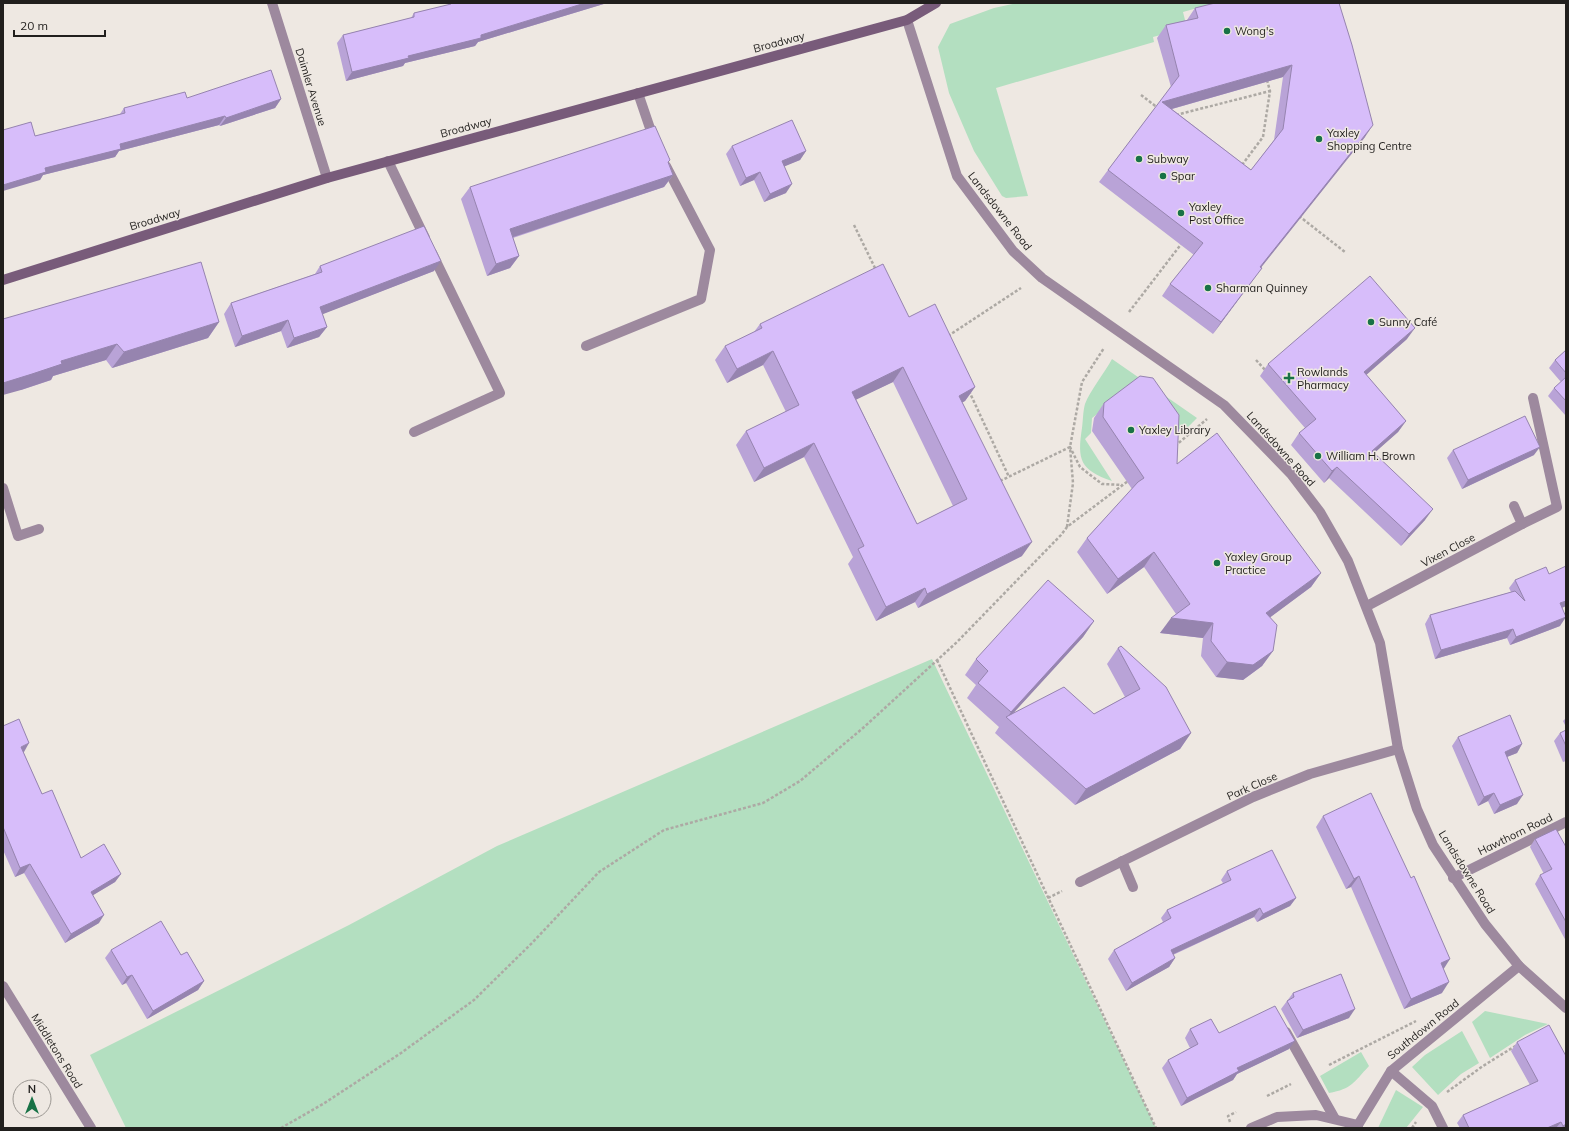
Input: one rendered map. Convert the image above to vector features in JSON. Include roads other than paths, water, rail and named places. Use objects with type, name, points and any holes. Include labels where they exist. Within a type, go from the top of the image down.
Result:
[{"type":"main road","name":"Broadway","points":[[3,280],[327,178],[907,20],[936,3]]},
{"type":"street","name":"Daimler Avenue","points":[[272,3],[327,178]]},
{"type":"street","name":"Landsdowne Road","points":[[907,20],[957,176],[1013,251],[1042,278],[1224,404],[1291,474],[1320,512],[1348,561],[1367,606],[1380,643],[1398,749],[1417,809],[1433,845],[1453,878],[1485,924],[1519,966],[1566,1008]]},
{"type":"street","points":[[586,346],[701,299],[710,250],[660,154],[638,93]]},
{"type":"street","points":[[388,161],[500,393],[414,432]]},
{"type":"street","name":"Vixen Close","points":[[1367,606],[1557,507],[1533,398]]},
{"type":"street","points":[[3,488],[18,536],[39,528]]},
{"type":"street","points":[[1514,506],[1522,524]]},
{"type":"street","name":"Park Close","points":[[1080,882],[1253,797],[1310,774],[1398,749]]},
{"type":"street","name":"Hawthorn Road","points":[[1453,878],[1566,822]]},
{"type":"street","points":[[1122,862],[1133,887]]},
{"type":"street","name":"Southdown Road","points":[[1251,1128],[1277,1117],[1316,1115],[1358,1126],[1391,1071],[1519,966]]},
{"type":"street","name":"Middletons Road","points":[[3,986],[91,1128]]},
{"type":"street","points":[[1280,1022],[1335,1119]]},
{"type":"street","points":[[1391,1071],[1432,1106],[1443,1128]]},
{"type":"place","name":"Wong's","points":[[1227,31]]},
{"type":"place","name":"Yaxley Shopping Centre","points":[[1319,139]]},
{"type":"place","name":"Subway","points":[[1139,159]]},
{"type":"place","name":"Spar","points":[[1163,176]]},
{"type":"place","name":"Yaxley Post Office","points":[[1181,213]]},
{"type":"place","name":"Sharman Quinney","points":[[1208,288]]},
{"type":"place","name":"Sunny Café","points":[[1371,322]]},
{"type":"place","name":"Rowlands Pharmacy","points":[[1289,378]]},
{"type":"place","name":"Yaxley Library","points":[[1131,430]]},
{"type":"place","name":"William H. Brown","points":[[1318,456]]},
{"type":"place","name":"Yaxley Group Practice","points":[[1217,563]]}]
